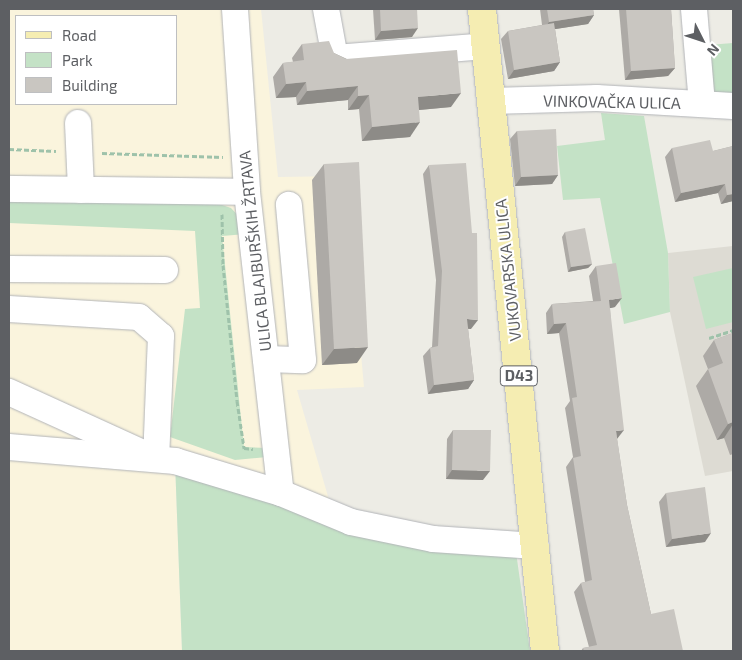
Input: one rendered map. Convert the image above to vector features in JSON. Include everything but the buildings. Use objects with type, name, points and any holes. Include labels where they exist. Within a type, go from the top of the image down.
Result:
[{"type":"main road","name":"VUKOVARSKA ULICA","points":[[482,9],[545,651]]},
{"type":"street","name":"ULICA BLAJBURŠKIH ŽRTAVA","points":[[235,9],[247,192],[281,494]]},
{"type":"street","points":[[326,9],[335,58],[486,46]]},
{"type":"street","points":[[694,9],[702,104]]},
{"type":"street","name":"VINKOVAČKA ULICA","points":[[491,101],[596,98],[733,106]]},
{"type":"street","points":[[78,123],[82,190]]},
{"type":"street","points":[[9,185],[82,190],[247,192]]},
{"type":"street","points":[[266,359],[303,360],[289,205]]},
{"type":"street","points":[[9,269],[165,270]]},
{"type":"street","points":[[9,309],[139,317],[161,336],[156,459]]},
{"type":"street","points":[[9,392],[156,459],[281,494],[334,517],[416,537],[536,546]]},
{"type":"street","points":[[9,447],[156,459]]},
{"type":"path","points":[[9,149],[225,157]]},
{"type":"path","points":[[709,338],[733,330]]},
{"type":"shaded area","points":[[9,9],[261,9],[278,177],[345,176],[364,387],[297,390],[334,517],[175,461],[182,651],[9,651]]},
{"type":"shaded area","points":[[733,246],[733,471],[705,476],[670,312],[668,253]]},
{"type":"green space","points":[[733,43],[733,94],[711,94],[708,45]]},
{"type":"green space","points":[[601,113],[644,116],[668,253],[670,312],[624,324],[600,198],[563,200],[557,146],[605,140]]},
{"type":"green space","points":[[9,202],[219,204],[231,208],[244,222],[246,234],[222,236],[244,447],[266,448],[267,457],[235,460],[170,437],[185,309],[200,308],[195,231],[9,223]]},
{"type":"green space","points":[[733,268],[733,322],[706,329],[693,277]]},
{"type":"green space","points":[[175,461],[281,493],[515,545],[530,651],[182,651]]}]
